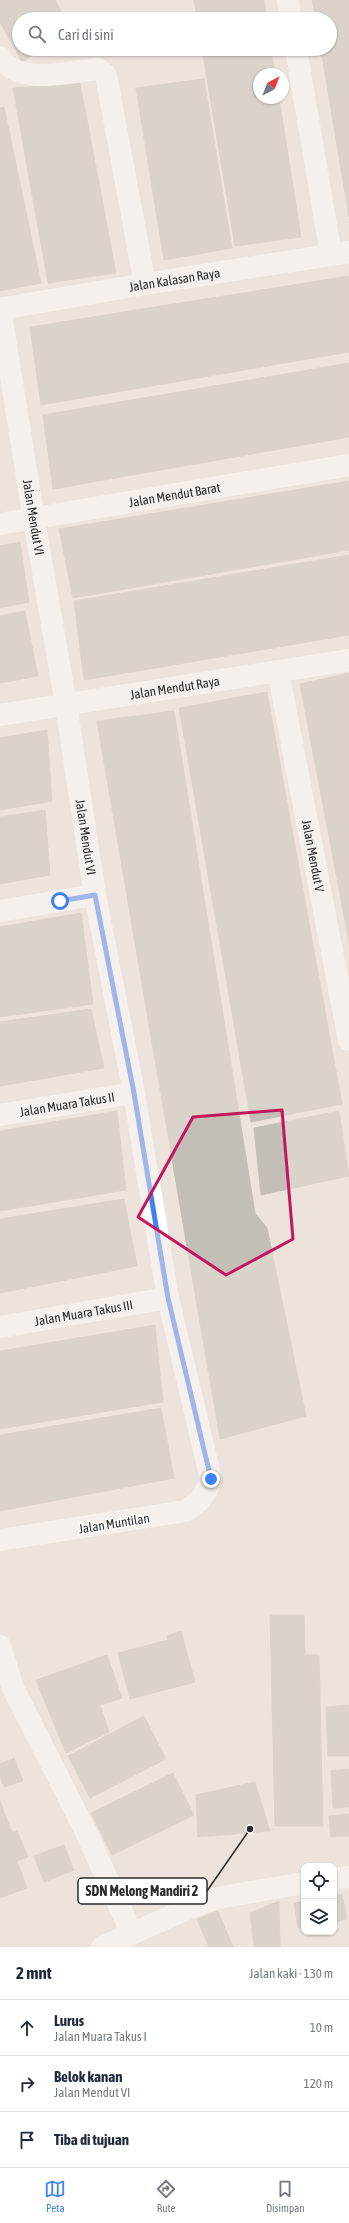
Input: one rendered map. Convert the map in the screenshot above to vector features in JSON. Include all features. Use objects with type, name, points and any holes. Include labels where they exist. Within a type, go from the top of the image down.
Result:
[{"type":"street","points":[[288,0],[290,12]]},
{"type":"street","points":[[298,56],[340,254]]},
{"type":"street","points":[[0,57],[16,71],[28,75],[98,69],[106,75],[145,284]]},
{"type":"street","name":"Jalan Kalasan Raya","points":[[0,309],[145,284],[340,254]]},
{"type":"street","name":"Jalan Mendut VI","points":[[0,309],[66,705],[95,895],[134,1093],[168,1298],[211,1479]]},
{"type":"street","name":"Jalan Mendut Barat","points":[[0,524],[349,464]]},
{"type":"street","name":"Jalan Mendut Raya","points":[[0,715],[349,660]]},
{"type":"street","name":"Jalan Mendut V","points":[[278,671],[349,1040]]},
{"type":"street","points":[[0,911],[95,895]]},
{"type":"street","name":"Jalan Muara Takus II","points":[[0,1114],[134,1093]]},
{"type":"street","name":"Jalan Muara Takus III","points":[[0,1327],[168,1298]]},
{"type":"street","name":"Jalan Muntilan","points":[[0,1540],[185,1512],[197,1504],[207,1492],[211,1479]]},
{"type":"street","points":[[0,1646],[13,1688],[85,1830],[132,1934]]},
{"type":"street","points":[[102,1947],[194,1906],[217,1898],[301,1884]]},
{"type":"highlighted area","points":[[282,1110],[293,1239],[226,1275],[138,1217],[193,1117]]},
{"type":"building","points":[[0,0],[55,0],[61,12],[12,12],[12,44],[0,22]]},
{"type":"building","points":[[194,0],[264,0],[266,12],[196,12]]},
{"type":"building","points":[[312,0],[349,0],[349,217],[322,56],[337,56],[337,12],[315,12]]},
{"type":"building","points":[[19,56],[32,56],[22,62]]},
{"type":"building","points":[[203,56],[272,56],[274,68],[253,68],[253,104],[280,104],[301,237],[235,246]]},
{"type":"building","points":[[204,79],[232,248],[164,260],[136,88]]},
{"type":"building","points":[[80,83],[116,273],[48,283],[13,88]]},
{"type":"building","points":[[4,107],[41,283],[0,291],[0,108]]},
{"type":"building","points":[[349,276],[349,352],[41,405],[30,327]]},
{"type":"building","points":[[349,363],[349,437],[53,489],[43,415]]},
{"type":"building","points":[[349,481],[349,550],[73,598],[59,529]]},
{"type":"building","points":[[20,542],[29,602],[0,608],[0,546]]},
{"type":"building","points":[[349,555],[349,635],[84,680],[74,601]]},
{"type":"building","points":[[25,611],[38,676],[0,683],[0,616]]},
{"type":"building","points":[[349,673],[349,942],[300,684]]},
{"type":"building","points":[[267,692],[342,1104],[251,1122],[179,708]]},
{"type":"building","points":[[174,711],[255,1213],[267,1228],[306,1416],[220,1439],[97,721]]},
{"type":"building","points":[[47,730],[52,801],[0,810],[0,738]]},
{"type":"building","points":[[45,810],[50,875],[0,884],[0,817]]},
{"type":"building","points":[[81,913],[93,1004],[0,1017],[0,927]]},
{"type":"building","points":[[91,1009],[104,1068],[0,1086],[0,1022]]},
{"type":"building","points":[[117,1111],[126,1190],[0,1211],[0,1131]]},
{"type":"building","points":[[339,1111],[349,1176],[261,1195],[254,1128]]},
{"type":"building","points":[[124,1199],[137,1266],[0,1293],[0,1219]]},
{"type":"building","points":[[155,1325],[163,1402],[0,1429],[0,1351]]},
{"type":"building","points":[[161,1408],[174,1478],[0,1511],[0,1435]]},
{"type":"building","points":[[270,1615],[304,1615],[305,1655],[319,1655],[323,1826],[275,1826]]},
{"type":"building","points":[[181,1631],[195,1682],[130,1699],[118,1653],[168,1640],[167,1636]]},
{"type":"building","points":[[107,1655],[122,1698],[100,1705],[109,1732],[66,1753],[36,1680]]},
{"type":"building","points":[[349,1705],[349,1756],[328,1756],[326,1707]]},
{"type":"building","points":[[144,1716],[166,1759],[90,1798],[68,1756]]},
{"type":"building","points":[[14,1758],[23,1781],[4,1787],[0,1776],[0,1764]]},
{"type":"building","points":[[349,1769],[349,1807],[333,1808],[331,1771]]},
{"type":"building","points":[[173,1773],[194,1815],[112,1855],[91,1813]]},
{"type":"building","points":[[255,1782],[270,1831],[198,1837],[196,1795]]},
{"type":"building","points":[[0,1801],[12,1833],[17,1831],[28,1857],[17,1861],[27,1888],[0,1898]]},
{"type":"building","points":[[349,1814],[349,1836],[331,1837],[329,1816]]},
{"type":"building","points":[[64,1845],[74,1870],[44,1882],[34,1856]]},
{"type":"building","points":[[342,1894],[347,1919],[337,1921],[337,1899],[337,1895]]},
{"type":"building","points":[[279,1901],[280,1947],[254,1947],[250,1913]]},
{"type":"building","points":[[301,1902],[301,1928],[298,1928],[294,1903]]},
{"type":"building","points":[[218,1911],[233,1947],[209,1947],[197,1919]]},
{"type":"place","name":"SDN Melong Mandiri 2","points":[[250,1829]]},
{"type":"route","points":[[60,901],[95,895],[134,1093],[168,1298],[211,1479]]}]
